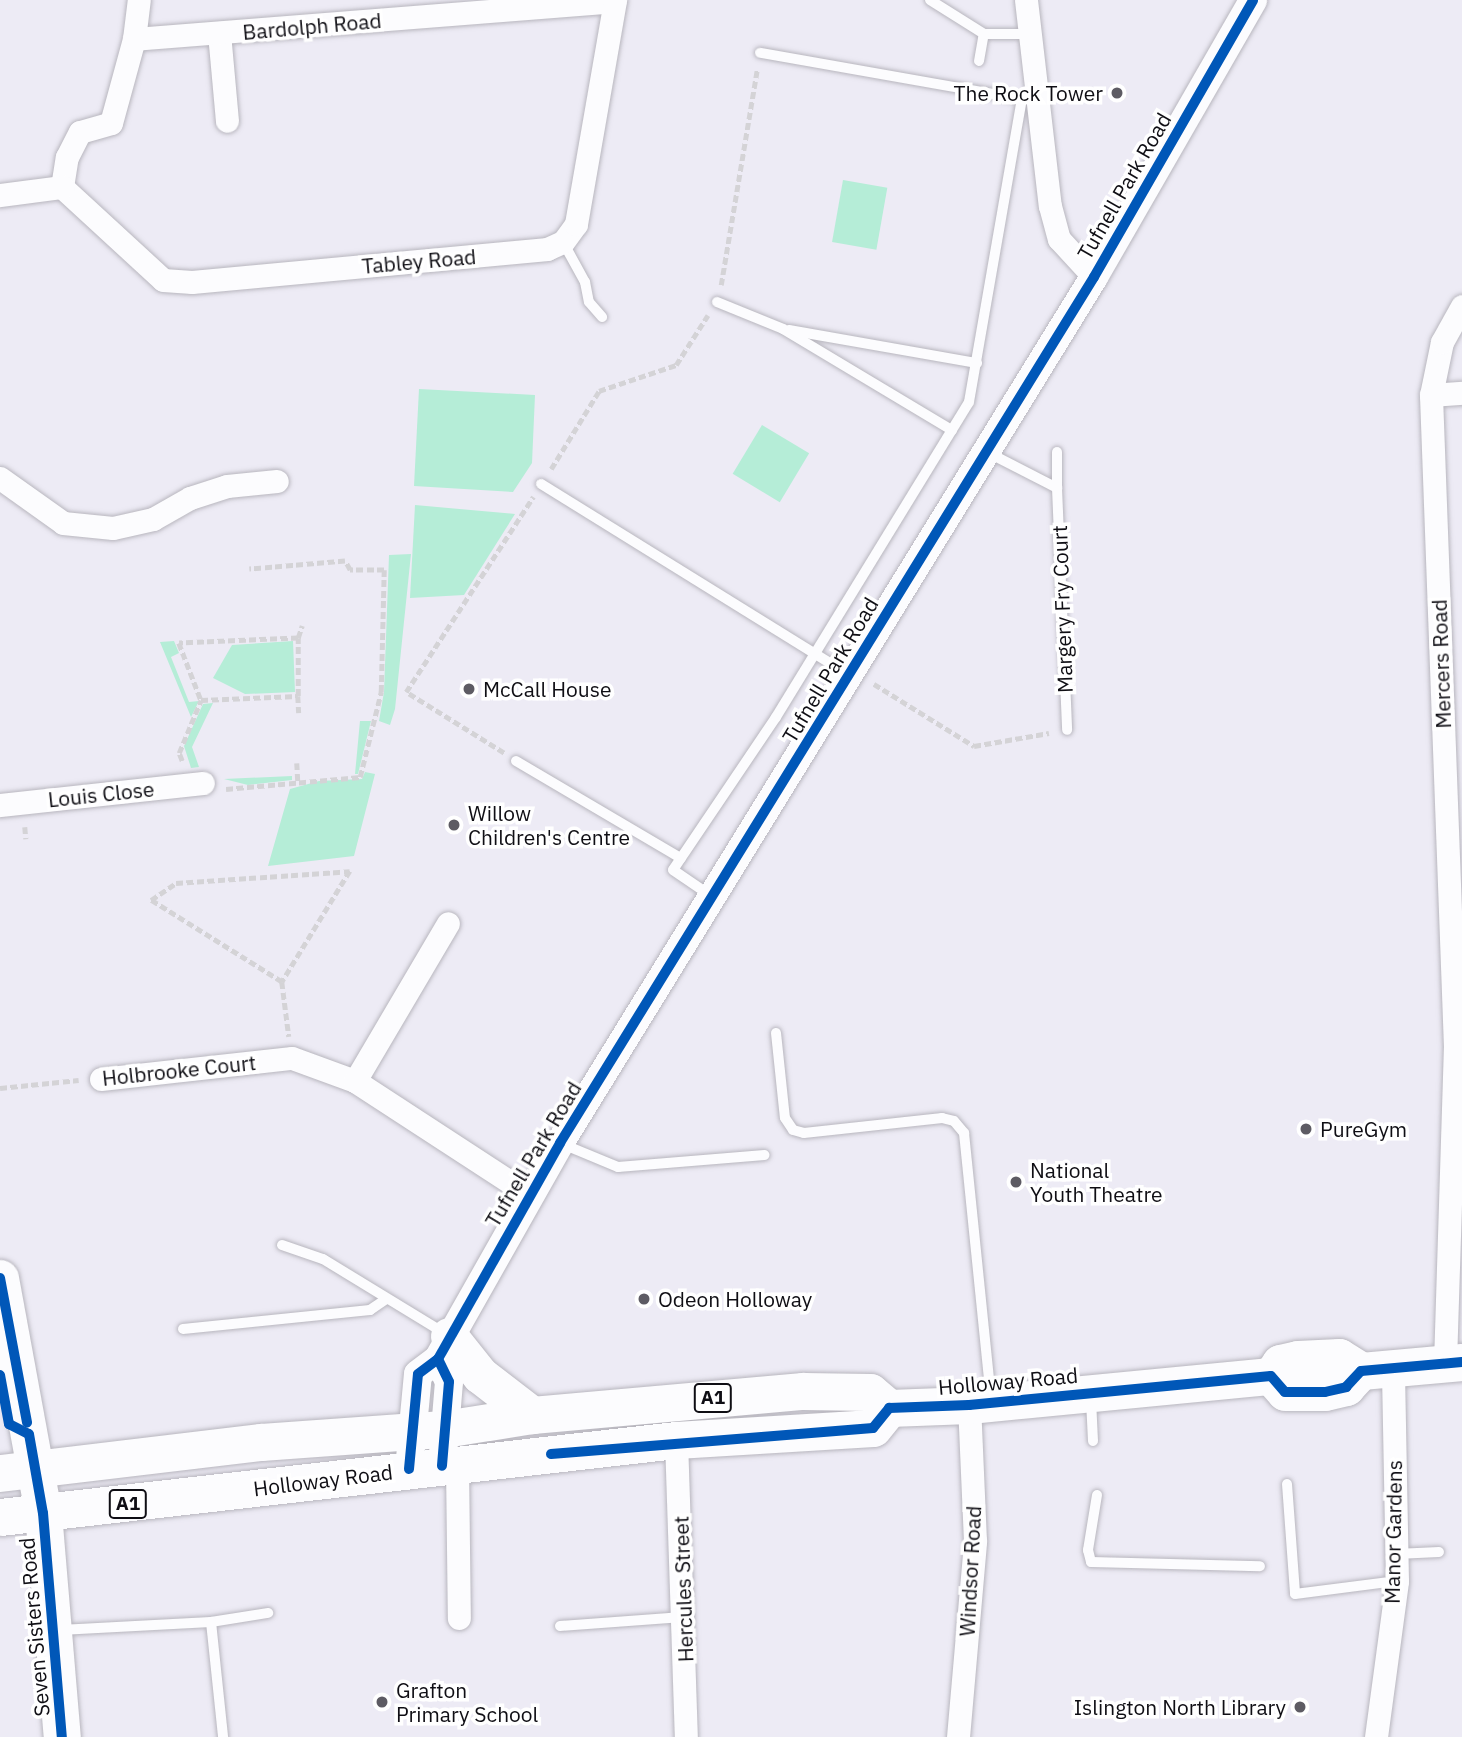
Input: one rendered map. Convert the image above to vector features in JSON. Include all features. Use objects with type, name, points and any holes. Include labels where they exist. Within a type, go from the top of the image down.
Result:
[{"type":"highway","name":"Seven Sisters Road","points":[[0,1278],[18,1472],[43,1513],[56,1630],[62,1737]]},
{"type":"highway","points":[[444,1348],[532,1415]]},
{"type":"highway","points":[[1377,1369],[1453,1363]]},
{"type":"highway","name":"Holloway Road","points":[[18,1472],[261,1442],[427,1430],[532,1415],[803,1391],[870,1392],[888,1408],[980,1404],[1271,1376],[1285,1392],[1325,1392],[1346,1387],[1377,1369]]},
{"type":"highway","name":"Holloway Road","points":[[0,1517],[676,1440],[873,1428],[888,1408]]},
{"type":"street","points":[[0,195],[62,187],[67,156],[80,132],[111,123],[134,40],[139,0]]},
{"type":"street","points":[[1026,0],[1050,206],[1059,239],[1094,277]]},
{"type":"street","name":"Tufnell Park Road","points":[[444,1348],[560,1143],[1094,277],[1253,0]]},
{"type":"street","points":[[563,242],[576,224],[615,1]]},
{"type":"street","name":"Bardolph Road","points":[[134,40],[615,1]]},
{"type":"street","points":[[219,33],[227,121]]},
{"type":"street","name":"Tabley Road","points":[[62,187],[163,281],[191,282],[547,249],[563,242]]},
{"type":"street","name":"Mercers Road","points":[[1453,1363],[1453,744],[1431,396],[1442,342],[1462,306]]},
{"type":"street","points":[[1431,396],[1462,393]]},
{"type":"street","points":[[0,478],[63,523],[113,528],[153,519],[190,498],[227,486],[277,481]]},
{"type":"street","name":"Louis Close","points":[[0,805],[201,780]]},
{"type":"street","points":[[355,1081],[448,923]]},
{"type":"street","name":"Holbrooke Court","points":[[101,1079],[292,1058],[355,1081],[530,1195]]},
{"type":"street","points":[[444,1348],[449,1382],[427,1430],[436,1466],[459,1618]]},
{"type":"street","name":"Manor Gardens","points":[[1376,1737],[1396,1581],[1396,1554],[1377,1369]]},
{"type":"street","name":"Windsor Road","points":[[958,1737],[975,1541],[980,1404]]},
{"type":"street","name":"Hercules Street","points":[[676,1440],[685,1616],[687,1737]]},
{"type":"lane","points":[[930,0],[984,34],[1030,34]]},
{"type":"lane","points":[[979,61],[984,34]]},
{"type":"lane","points":[[713,898],[673,870],[816,651],[969,402],[1022,99],[760,53]]},
{"type":"lane","points":[[563,242],[585,282],[589,302],[602,317]]},
{"type":"lane","points":[[717,302],[783,329],[952,430]]},
{"type":"lane","points":[[783,329],[976,363]]},
{"type":"lane","points":[[987,452],[1057,488]]},
{"type":"lane","name":"Margery Fry Court","points":[[1057,452],[1067,730]]},
{"type":"lane","points":[[541,484],[851,673]]},
{"type":"lane","points":[[516,761],[681,858]]},
{"type":"lane","points":[[776,1033],[785,1118],[793,1130],[804,1133],[942,1118],[954,1121],[964,1133],[980,1404]]},
{"type":"lane","points":[[560,1143],[618,1167],[765,1155]]},
{"type":"lane","points":[[282,1245],[323,1259],[385,1300],[444,1348]]},
{"type":"lane","points":[[183,1329],[370,1310],[385,1300]]},
{"type":"lane","points":[[1091,1394],[1093,1441]]},
{"type":"lane","points":[[1287,1484],[1295,1594],[1396,1581]]},
{"type":"lane","points":[[1097,1495],[1087,1550],[1091,1562],[1260,1566]]},
{"type":"lane","points":[[1396,1554],[1439,1552]]},
{"type":"lane","points":[[56,1630],[211,1622],[268,1613]]},
{"type":"lane","points":[[560,1626],[685,1616]]},
{"type":"lane","points":[[211,1622],[223,1737]]},
{"type":"path","points":[[516,761],[406,692],[599,391],[676,365],[717,302],[760,53]]},
{"type":"path","points":[[249,569],[345,561],[350,570],[384,570],[381,692],[360,777],[298,781],[247,790],[201,780],[179,753],[201,700],[179,643],[298,638]]},
{"type":"path","points":[[299,712],[298,638],[302,626]]},
{"type":"path","points":[[851,673],[974,746],[1067,730]]},
{"type":"path","points":[[201,700],[298,696]]},
{"type":"path","points":[[297,763],[298,781]]},
{"type":"path","points":[[25,827],[26,839]]},
{"type":"path","points":[[282,982],[151,900],[176,883],[350,871],[282,982],[292,1058]]},
{"type":"green space","points":[[843,180],[887,188],[876,250],[832,242]]},
{"type":"green space","points":[[419,389],[535,395],[532,463],[513,492],[414,486]]},
{"type":"green space","points":[[762,425],[809,453],[780,502],[733,474]]},
{"type":"green space","points":[[415,505],[515,514],[464,595],[410,598]]},
{"type":"green space","points":[[411,554],[395,709],[390,725],[379,721],[384,692],[389,555]]},
{"type":"green space","points":[[174,641],[179,653],[171,657],[189,702],[199,701],[191,717],[160,642]]},
{"type":"green space","points":[[293,641],[295,692],[245,694],[213,678],[232,645]]},
{"type":"green space","points":[[213,703],[192,747],[199,767],[191,768],[184,746],[203,704]]},
{"type":"green space","points":[[360,721],[371,721],[358,774],[355,774]]},
{"type":"green space","points":[[365,772],[375,774],[354,856],[268,866],[290,789],[319,781],[362,779]]},
{"type":"green space","points":[[292,776],[292,780],[248,785],[224,779]]},
{"type":"cycle path","points":[[409,1469],[418,1374],[438,1359],[560,1143],[1094,277],[1253,0]]},
{"type":"cycle path","points":[[0,1278],[27,1422]]},
{"type":"cycle path","points":[[438,1359],[449,1382],[442,1466]]},
{"type":"cycle path","points":[[551,1454],[873,1428],[889,1408],[969,1405],[1271,1376],[1285,1392],[1325,1392],[1346,1387],[1361,1371],[1462,1362]]},
{"type":"cycle path","points":[[0,1375],[9,1424],[29,1434],[43,1513],[62,1737]]},
{"type":"place","name":"The Rock Tower","points":[[1117,93]]},
{"type":"place","name":"McCall House","points":[[469,689]]},
{"type":"place","name":"Willow Children's Centre","points":[[454,825]]},
{"type":"place","name":"PureGym","points":[[1306,1129]]},
{"type":"place","name":"National Youth Theatre","points":[[1016,1182]]},
{"type":"place","name":"Odeon Holloway","points":[[644,1299]]},
{"type":"place","name":"Grafton Primary School","points":[[382,1702]]},
{"type":"place","name":"Islington North Library","points":[[1300,1707]]}]
